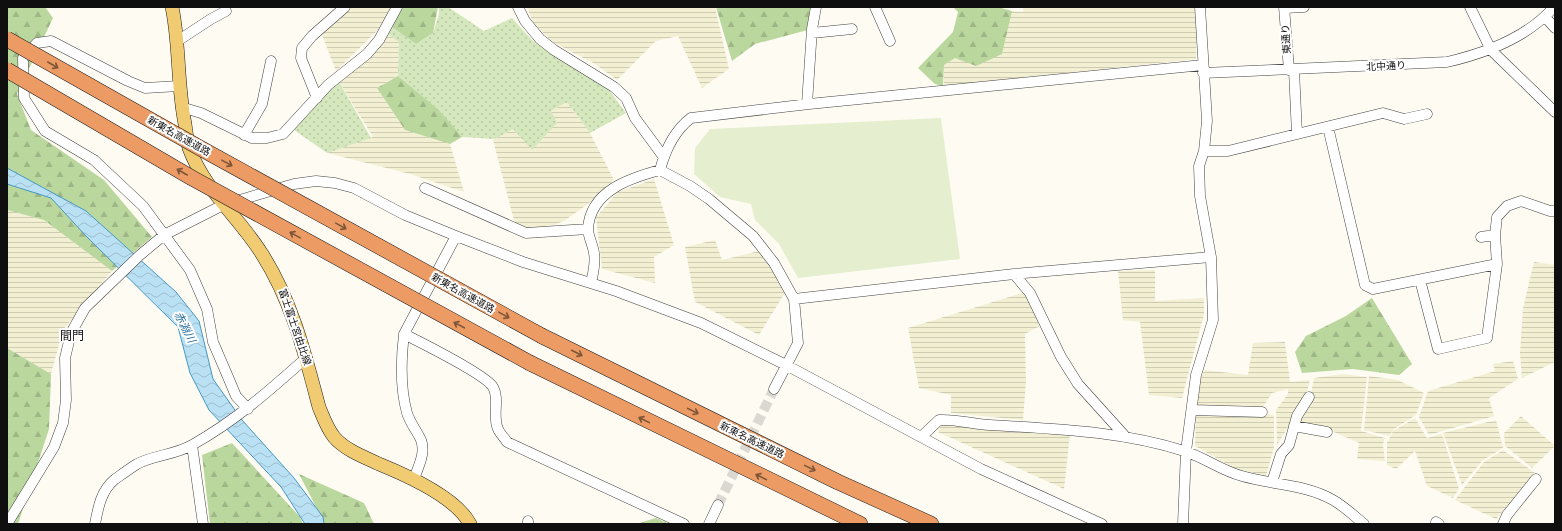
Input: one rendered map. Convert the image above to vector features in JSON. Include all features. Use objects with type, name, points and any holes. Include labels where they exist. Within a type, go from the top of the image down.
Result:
[{"type":"highway","name":"新東名高速道路","points":[[7,39],[207,152],[542,336],[838,482],[930,524]]},
{"type":"highway","points":[[7,70],[192,178],[530,363],[860,524]]},
{"type":"main road","name":"富士富士宮由比線","points":[[172,7],[181,106],[189,147],[202,175],[223,205],[244,228],[278,281],[290,308],[306,358],[319,407],[335,438],[353,451],[414,479],[445,499],[470,524]]},
{"type":"street","points":[[317,98],[301,58],[302,48],[312,36],[345,7]]},
{"type":"street","points":[[181,106],[201,113],[252,138],[267,138],[283,134],[328,85],[371,49],[386,29],[396,7]]},
{"type":"street","points":[[518,7],[525,21],[540,38],[554,50],[614,87],[626,98],[635,118],[664,156]]},
{"type":"street","points":[[807,104],[812,33],[816,7]]},
{"type":"street","points":[[875,7],[890,41]]},
{"type":"street","points":[[1183,524],[1186,451],[1196,375],[1213,320],[1211,257],[1200,196],[1199,166],[1204,151],[1207,121],[1200,7]]},
{"type":"street","points":[[1284,7],[1304,7]]},
{"type":"street","name":"東通り","points":[[1284,7],[1297,134]]},
{"type":"street","points":[[1470,7],[1491,50],[1555,112]]},
{"type":"street","name":"北中通り","points":[[660,170],[664,156],[682,126],[691,118],[807,104],[1203,69],[1291,70],[1436,63],[1459,59],[1491,50],[1519,35],[1545,17],[1554,7]]},
{"type":"street","points":[[176,42],[226,11]]},
{"type":"street","points":[[1545,17],[1555,28]]},
{"type":"street","points":[[812,33],[852,29]]},
{"type":"street","points":[[179,86],[145,88],[128,81],[51,41],[37,43],[23,58],[24,98],[45,131],[94,160],[143,206],[190,270],[207,310],[213,342],[236,396],[245,411]]},
{"type":"street","points":[[244,134],[266,102],[271,61]]},
{"type":"street","points":[[1204,151],[1228,151],[1383,113],[1404,120],[1427,114]]},
{"type":"street","points":[[1328,127],[1365,285],[1373,289],[1497,264]]},
{"type":"street","points":[[591,283],[595,266],[594,253],[588,229],[592,211],[608,191],[633,177],[660,170],[703,194],[753,236],[774,263],[794,299],[798,343],[774,389]]},
{"type":"street","points":[[7,524],[54,447],[63,423],[66,400],[65,358],[71,332],[85,308],[140,255],[164,235],[223,205],[294,184],[316,181],[334,183],[354,188],[405,215],[456,236],[523,262],[591,283],[701,323],[786,365],[981,469],[1102,524]]},
{"type":"street","points":[[425,188],[526,233],[588,229]]},
{"type":"street","points":[[1420,280],[1438,349],[1487,338],[1497,264],[1495,235],[1497,217],[1507,206],[1521,201],[1550,211],[1555,211]]},
{"type":"street","points":[[1481,237],[1495,235]]},
{"type":"street","points":[[414,479],[422,456],[422,442],[408,414],[403,387],[402,348],[404,334],[456,236]]},
{"type":"street","points":[[794,299],[1014,274],[1211,257]]},
{"type":"street","points":[[1014,274],[1030,293],[1061,357],[1078,384],[1124,436]]},
{"type":"street","points":[[404,334],[480,376],[493,387],[496,399],[498,429],[507,442],[684,524]]},
{"type":"street","points":[[95,524],[99,506],[106,489],[114,481],[138,464],[192,445],[219,429],[245,411],[306,358]]},
{"type":"street","points":[[1272,482],[1281,454],[1288,445],[1297,416],[1309,397]]},
{"type":"street","points":[[1192,410],[1262,412]]},
{"type":"street","points":[[921,437],[939,420],[955,419],[984,424],[1124,436],[1186,451],[1241,476],[1315,492],[1333,500],[1364,524]]},
{"type":"street","points":[[1294,426],[1327,432]]},
{"type":"street","points":[[192,445],[203,524]]},
{"type":"street","points":[[1502,524],[1507,515],[1536,479]]},
{"type":"street","points":[[709,524],[718,505]]},
{"type":"shaded area","points":[[338,7],[391,7],[381,27],[336,71],[322,35]]},
{"type":"shaded area","points":[[527,7],[715,7],[729,69],[702,88],[678,36],[656,41],[617,80],[595,64],[551,41],[533,22]]},
{"type":"shaded area","points":[[1023,7],[1198,7],[1196,59],[944,86],[944,65],[955,58],[1002,54],[1011,11],[1023,12]]},
{"type":"shaded area","points":[[388,34],[399,42],[398,76],[377,88],[405,130],[450,144],[464,192],[410,174],[327,153],[373,137],[338,80],[369,59]]},
{"type":"shaded area","points":[[567,102],[590,133],[614,180],[588,204],[564,221],[537,232],[516,228],[493,140],[513,129],[532,150],[551,111]]},
{"type":"shaded area","points":[[654,179],[674,245],[654,257],[655,283],[602,269],[596,217],[618,192]]},
{"type":"shaded area","points":[[7,210],[44,220],[112,271],[63,330],[51,374],[7,348]]},
{"type":"shaded area","points":[[715,240],[722,260],[759,251],[786,291],[759,335],[695,302],[685,247]]},
{"type":"shaded area","points":[[1534,262],[1555,265],[1555,362],[1522,378],[1520,353],[1523,308]]},
{"type":"shaded area","points":[[1155,270],[1155,301],[1204,298],[1204,314],[1182,398],[1149,395],[1140,322],[1123,320],[1118,271]]},
{"type":"shaded area","points":[[1025,292],[1040,326],[1025,334],[1026,382],[1023,420],[951,413],[951,395],[919,388],[908,328]]},
{"type":"shaded area","points":[[1285,342],[1290,382],[1310,380],[1305,399],[1277,445],[1276,410],[1288,394],[1288,389],[1272,393],[1261,410],[1197,405],[1198,386],[1204,370],[1248,375],[1253,343]]},
{"type":"shaded area","points":[[1513,361],[1518,379],[1489,398],[1494,416],[1429,435],[1419,417],[1428,391],[1495,371],[1493,364]]},
{"type":"shaded area","points":[[1343,374],[1367,377],[1361,431],[1385,438],[1383,444],[1385,461],[1357,459],[1359,443],[1325,428],[1297,421],[1309,403],[1314,378]]},
{"type":"shaded area","points":[[1369,376],[1398,380],[1424,393],[1416,415],[1394,429],[1389,436],[1364,430]]},
{"type":"shaded area","points":[[1209,410],[1274,415],[1274,447],[1266,476],[1234,468],[1195,446],[1196,414]]},
{"type":"shaded area","points":[[1521,416],[1555,446],[1532,468],[1505,446],[1504,433]]},
{"type":"shaded area","points":[[1415,418],[1427,438],[1442,434],[1459,489],[1453,498],[1427,486],[1415,451],[1396,469],[1387,465],[1387,443],[1393,431]]},
{"type":"shaded area","points":[[1496,420],[1503,448],[1483,460],[1462,485],[1443,433]]},
{"type":"shaded area","points":[[942,423],[1070,435],[1064,489],[938,432]]},
{"type":"shaded area","points":[[1503,450],[1535,473],[1496,519],[1455,500],[1484,462]]},
{"type":"green space","points":[[7,7],[45,7],[53,18],[17,94],[31,130],[104,180],[152,237],[112,271],[44,220],[7,210]]},
{"type":"green space","points":[[402,7],[438,7],[433,33],[416,44],[392,27]]},
{"type":"green space","points":[[439,7],[448,7],[484,31],[512,18],[533,41],[607,87],[626,113],[590,133],[567,102],[551,111],[557,123],[532,150],[513,129],[495,139],[462,137],[451,127],[438,109],[398,76],[399,42],[388,34],[392,27],[416,44],[433,33],[439,14]]},
{"type":"green space","points":[[716,7],[819,7],[815,28],[755,44],[732,61]]},
{"type":"green space","points":[[953,7],[998,7],[1012,11],[1002,54],[976,66],[955,58],[944,65],[943,86],[935,84],[918,68],[953,32],[958,12]]},
{"type":"green space","points":[[398,76],[438,109],[462,137],[450,144],[405,130],[377,88]]},
{"type":"green space","points":[[338,80],[371,138],[327,153],[294,130]]},
{"type":"green space","points":[[941,118],[960,259],[798,278],[779,244],[755,220],[751,204],[720,197],[694,174],[695,148],[710,129]]},
{"type":"green space","points":[[1372,298],[1412,364],[1399,375],[1353,369],[1302,373],[1295,352],[1306,336],[1346,316]]},
{"type":"green space","points":[[7,348],[51,374],[49,429],[18,524],[7,524]]},
{"type":"green space","points":[[232,443],[300,517],[303,524],[210,524],[202,455]]},
{"type":"green space","points":[[299,474],[364,503],[374,524],[325,524]]},
{"type":"green space","points":[[656,518],[669,524],[636,524]]},
{"type":"water","name":"赤淵川","points":[[7,168],[86,211],[176,292],[199,321],[213,379],[242,420],[294,478],[323,517],[324,524],[305,524],[281,487],[209,410],[190,373],[178,327],[86,236],[51,198],[7,184]]},
{"type":"tunnel","points":[[718,505],[774,389]]},
{"type":"district","name":"間門","points":[[72,336]]}]
